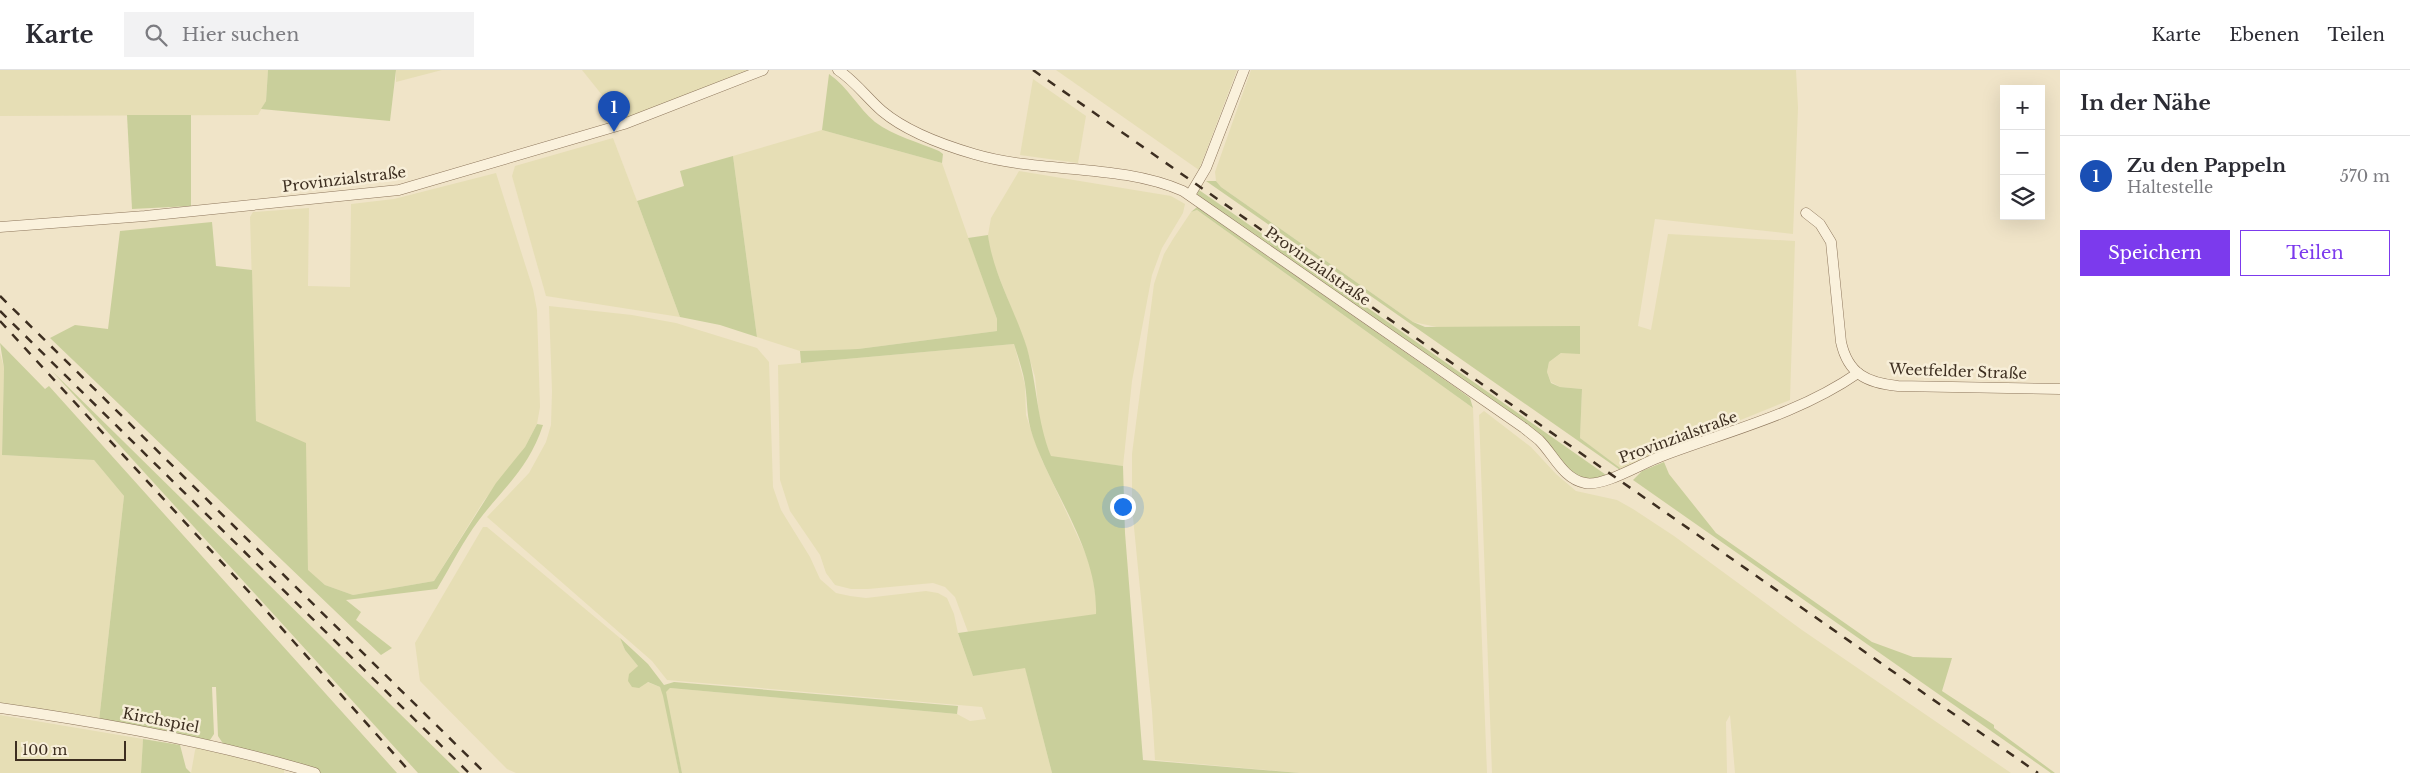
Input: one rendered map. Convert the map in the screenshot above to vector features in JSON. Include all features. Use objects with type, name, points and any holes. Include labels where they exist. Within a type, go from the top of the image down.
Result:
[{"type":"street","name":"Provinzialstraße","points":[[0,227],[145,216],[399,190],[619,126],[763,70]]},
{"type":"street","name":"Provinzialstraße","points":[[838,70],[888,116],[911,129],[950,146],[996,159],[1151,180],[1173,187],[1190,196],[1524,428],[1539,440],[1564,471],[1576,480],[1589,484],[1603,483],[1662,456],[1757,423],[1821,394],[1858,373]]},
{"type":"street","points":[[1190,196],[1206,168],[1244,70]]},
{"type":"street","name":"Weetfelder Straße","points":[[1806,213],[1820,224],[1831,242],[1843,352],[1858,373],[1874,383],[1898,386],[2060,389]]},
{"type":"street","name":"Kirchspiel","points":[[0,708],[217,746],[315,773]]},
{"type":"shaded area","points":[[0,70],[268,70],[266,101],[258,115],[0,116]]},
{"type":"shaded area","points":[[396,70],[442,70],[396,82]]},
{"type":"shaded area","points":[[582,70],[749,70],[623,121]]},
{"type":"shaded area","points":[[1056,70],[1237,70],[1199,170]]},
{"type":"shaded area","points":[[1251,70],[1796,70],[1798,108],[1793,234],[1655,219],[1638,326],[1651,330],[1668,234],[1795,241],[1790,400],[1620,469],[1580,438],[1582,389],[1560,387],[1551,382],[1547,372],[1549,362],[1561,353],[1413,322],[1221,187],[1216,181],[1215,172]]},
{"type":"shaded area","points":[[1033,79],[1086,116],[1078,163],[1020,155]]},
{"type":"shaded area","points":[[822,130],[942,163],[997,319],[997,331],[858,349],[800,351],[757,337],[733,156]]},
{"type":"shaded area","points":[[613,138],[680,317],[546,296],[512,176],[515,166]]},
{"type":"shaded area","points":[[1019,171],[1171,196],[1185,204],[1183,213],[1162,248],[1152,275],[1132,381],[1123,466],[1051,457],[1045,441],[1040,424],[1035,377],[1026,346],[990,254],[988,235],[991,218]]},
{"type":"shaded area","points":[[496,173],[533,289],[537,310],[540,407],[537,424],[525,447],[483,502],[434,581],[353,595],[325,585],[308,571],[306,524],[256,421],[250,217],[253,212],[309,208],[308,286],[350,287],[351,204],[394,199]]},
{"type":"shaded area","points":[[1197,210],[1473,408],[1487,773],[1300,773],[1155,760],[1132,507],[1132,454],[1154,284],[1164,254],[1191,212]]},
{"type":"shaded area","points":[[549,306],[632,315],[676,323],[757,348],[769,362],[773,487],[781,510],[810,557],[820,579],[836,593],[850,596],[866,598],[926,591],[938,593],[947,598],[954,614],[958,633],[973,676],[1025,667],[1052,773],[682,773],[665,692],[670,688],[957,714],[970,721],[986,719],[982,707],[667,680],[652,661],[487,517],[529,473],[546,442],[551,425],[552,391]]},
{"type":"shaded area","points":[[1014,344],[1025,385],[1026,415],[1042,460],[1085,552],[1092,572],[1096,598],[1096,615],[968,632],[955,597],[945,587],[933,583],[868,589],[851,589],[835,585],[826,573],[820,555],[790,511],[780,480],[778,365]]},
{"type":"shaded area","points":[[0,353],[4,368],[2,455],[94,460],[124,496],[99,721],[3,705],[0,702]]},
{"type":"shaded area","points":[[1484,411],[1531,447],[1556,474],[1576,491],[1617,500],[1633,509],[1674,536],[1802,630],[2011,773],[1735,773],[1730,715],[1726,722],[1727,773],[1492,773],[1479,415]]},
{"type":"shaded area","points":[[483,527],[487,527],[620,638],[625,650],[638,666],[635,670],[647,682],[660,687],[664,696],[679,773],[516,773],[507,769],[420,681],[415,643]]},
{"type":"shaded area","points":[[0,715],[143,739],[141,773],[0,773]]},
{"type":"shaded area","points":[[196,745],[285,767],[284,773],[191,773]]},
{"type":"green space","points":[[268,70],[396,70],[390,121],[261,109],[266,101]]},
{"type":"green space","points":[[829,74],[842,85],[875,122],[898,135],[939,151],[943,154],[942,163],[822,130]]},
{"type":"green space","points":[[127,115],[191,115],[191,206],[132,209]]},
{"type":"green space","points":[[733,156],[757,337],[720,325],[680,317],[637,201],[684,186],[680,171]]},
{"type":"green space","points":[[1206,181],[1216,181],[1221,187],[1413,322],[1425,327],[1580,326],[1580,354],[1561,353],[1549,362],[1547,372],[1551,383],[1560,387],[1582,389],[1580,438],[1620,468],[1620,470]]},
{"type":"green space","points":[[1199,190],[1609,477],[1588,479],[1573,473],[1548,445],[1200,200],[1197,194]]},
{"type":"green space","points":[[1197,207],[1455,387],[1470,398],[1473,408],[1197,210],[1191,212]]},
{"type":"green space","points":[[212,222],[216,266],[252,270],[256,421],[306,443],[308,570],[325,585],[353,595],[434,581],[496,483],[525,447],[537,424],[543,425],[531,453],[516,476],[473,528],[437,589],[346,600],[361,612],[356,620],[392,648],[381,655],[50,338],[75,325],[108,329],[120,231]]},
{"type":"green space","points":[[988,235],[999,278],[1027,348],[1043,430],[1051,456],[1123,466],[1125,533],[1143,760],[1300,773],[1052,773],[1025,668],[973,676],[958,633],[1096,614],[1095,590],[1082,545],[1033,437],[1028,416],[1024,379],[1014,344],[801,363],[800,351],[858,349],[997,331],[997,319],[968,238]]},
{"type":"green space","points":[[0,343],[45,389],[49,386],[397,773],[321,773],[224,745],[218,736],[216,687],[212,687],[214,734],[210,740],[203,741],[99,721],[124,496],[94,460],[2,455],[4,368]]},
{"type":"green space","points":[[52,371],[460,773],[418,773]]},
{"type":"green space","points":[[1664,462],[1669,474],[1716,533],[1872,642],[1913,657],[1952,658],[1942,691],[1994,725],[1994,728],[2055,773],[2051,773],[1633,480],[1642,471]]},
{"type":"green space","points":[[620,638],[648,664],[664,685],[674,682],[958,706],[957,714],[670,688],[666,692],[682,773],[679,773],[660,687],[648,682],[639,688],[632,687],[628,681],[629,674],[638,666],[625,650]]},
{"type":"green space","points":[[143,739],[180,745],[186,768],[191,773],[141,773]]},
{"type":"railway","points":[[1033,70],[2038,773]]},
{"type":"railway","points":[[0,296],[485,773]]},
{"type":"railway","points":[[0,311],[469,773]]},
{"type":"railway","points":[[0,321],[261,605],[411,773]]},
{"type":"place","name":"Zu den Pappeln","points":[[614,132]]}]
